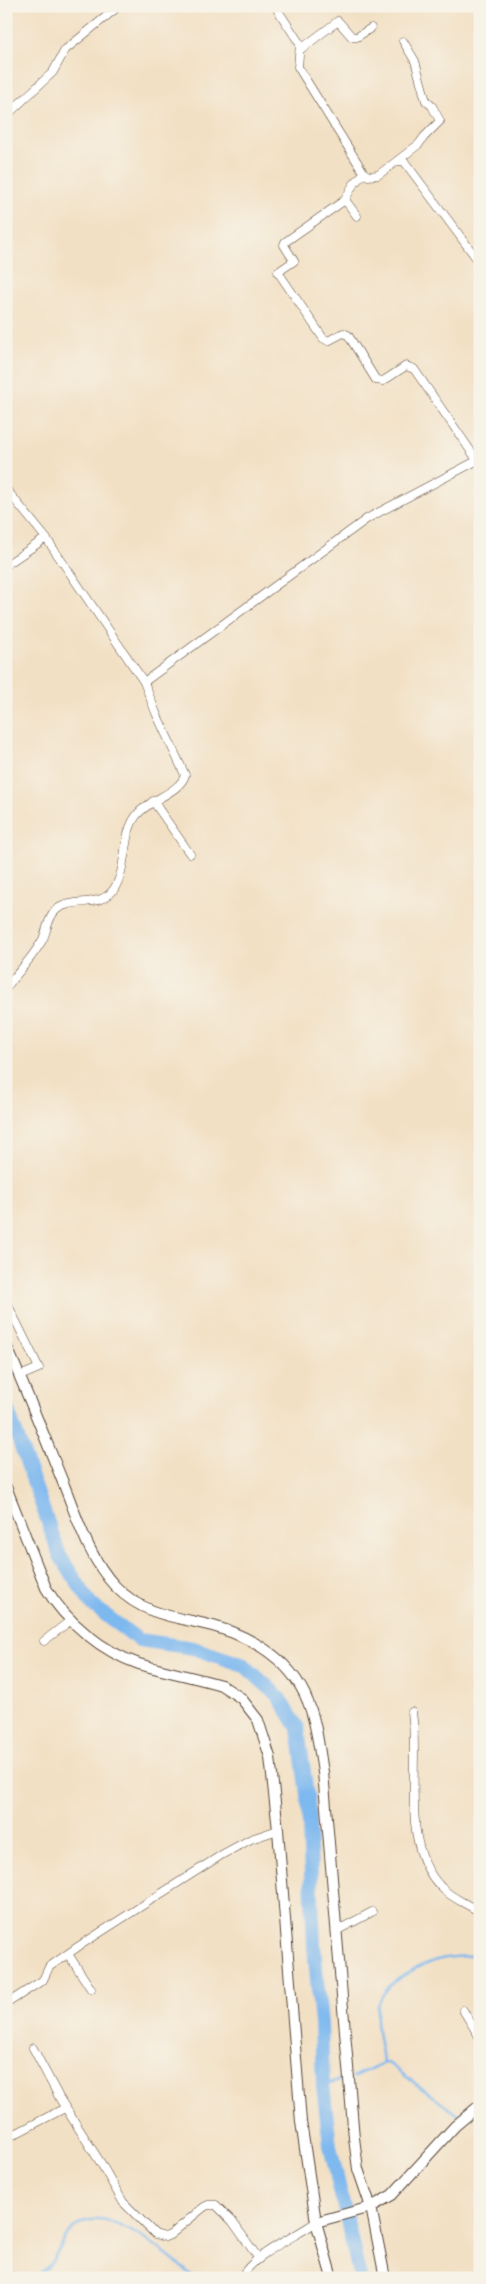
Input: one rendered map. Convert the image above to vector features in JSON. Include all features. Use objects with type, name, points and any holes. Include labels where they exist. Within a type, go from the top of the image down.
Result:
[{"type":"street","points":[[6,116],[53,72],[65,50],[119,6]]},
{"type":"street","points":[[275,6],[300,44],[298,67],[364,173],[368,176],[378,175],[397,161],[419,144],[440,121],[432,106],[426,101],[416,66],[403,41]]},
{"type":"street","points":[[301,49],[338,21],[352,37],[357,37],[371,28]]},
{"type":"street","points":[[397,161],[404,161],[408,165],[480,263]]},
{"type":"street","points":[[144,682],[368,518],[479,460],[414,369],[406,366],[384,381],[376,380],[348,335],[343,333],[328,341],[324,338],[278,272],[294,261],[284,244],[285,242],[345,200],[353,185],[364,173]]},
{"type":"street","points":[[345,200],[357,216]]},
{"type":"street","points":[[6,489],[46,538],[144,682],[185,776],[181,783],[153,801],[136,816],[131,824],[120,874],[110,894],[98,900],[61,907],[55,911],[42,939],[6,988]]},
{"type":"street","points":[[6,565],[46,538]]},
{"type":"street","points":[[153,801],[190,854]]},
{"type":"street","points":[[6,1302],[39,1368],[20,1376]]},
{"type":"street","points":[[6,1345],[93,1555],[104,1573],[116,1587],[147,1610],[220,1627],[252,1640],[282,1664],[303,1691],[315,1725],[323,1772],[358,2170],[385,2278]]},
{"type":"street","points":[[6,1487],[46,1588],[53,1600],[71,1620],[123,1657],[154,1668],[221,1685],[241,1698],[258,1720],[264,1734],[270,1756],[278,1830],[301,2122],[319,2221],[332,2278]]},
{"type":"street","points":[[44,1641],[71,1620]]},
{"type":"street","points":[[412,1712],[413,1785],[418,1846],[430,1873],[441,1887],[480,1912]]},
{"type":"street","points":[[6,2004],[43,1980],[49,1967],[223,1854],[251,1839],[278,1830]]},
{"type":"street","points":[[336,1931],[372,1912]]},
{"type":"street","points":[[68,1954],[91,1989]]},
{"type":"street","points":[[463,2010],[480,2038]]},
{"type":"street","points":[[34,2048],[65,2108],[102,2165],[123,2202],[155,2234],[164,2237],[170,2235],[204,2207],[216,2205],[232,2221],[259,2258]]},
{"type":"street","points":[[241,2278],[244,2271],[259,2258],[319,2221],[367,2207],[392,2195],[455,2126],[480,2105]]},
{"type":"street","points":[[11,2136],[65,2108]]},
{"type":"waterway","points":[[6,1405],[60,1556],[91,1604],[139,1640],[193,1648],[244,1665],[278,1696],[298,1728],[308,1802],[314,1946],[321,2024],[323,2085],[330,2146],[360,2278]]},
{"type":"waterway","points":[[383,2064],[377,2013],[378,2006],[387,1989],[404,1975],[432,1962],[446,1958],[480,1954]]},
{"type":"waterway","points":[[353,2077],[381,2064],[388,2063],[459,2116],[465,2111]]},
{"type":"waterway","points":[[323,2085],[347,2078]]},
{"type":"waterway","points":[[31,2278],[39,2274],[50,2264],[70,2232],[83,2222],[98,2220],[115,2224],[134,2232],[169,2256],[195,2278]]},
{"type":"waterway","points":[[6,2272],[28,2278]]}]
